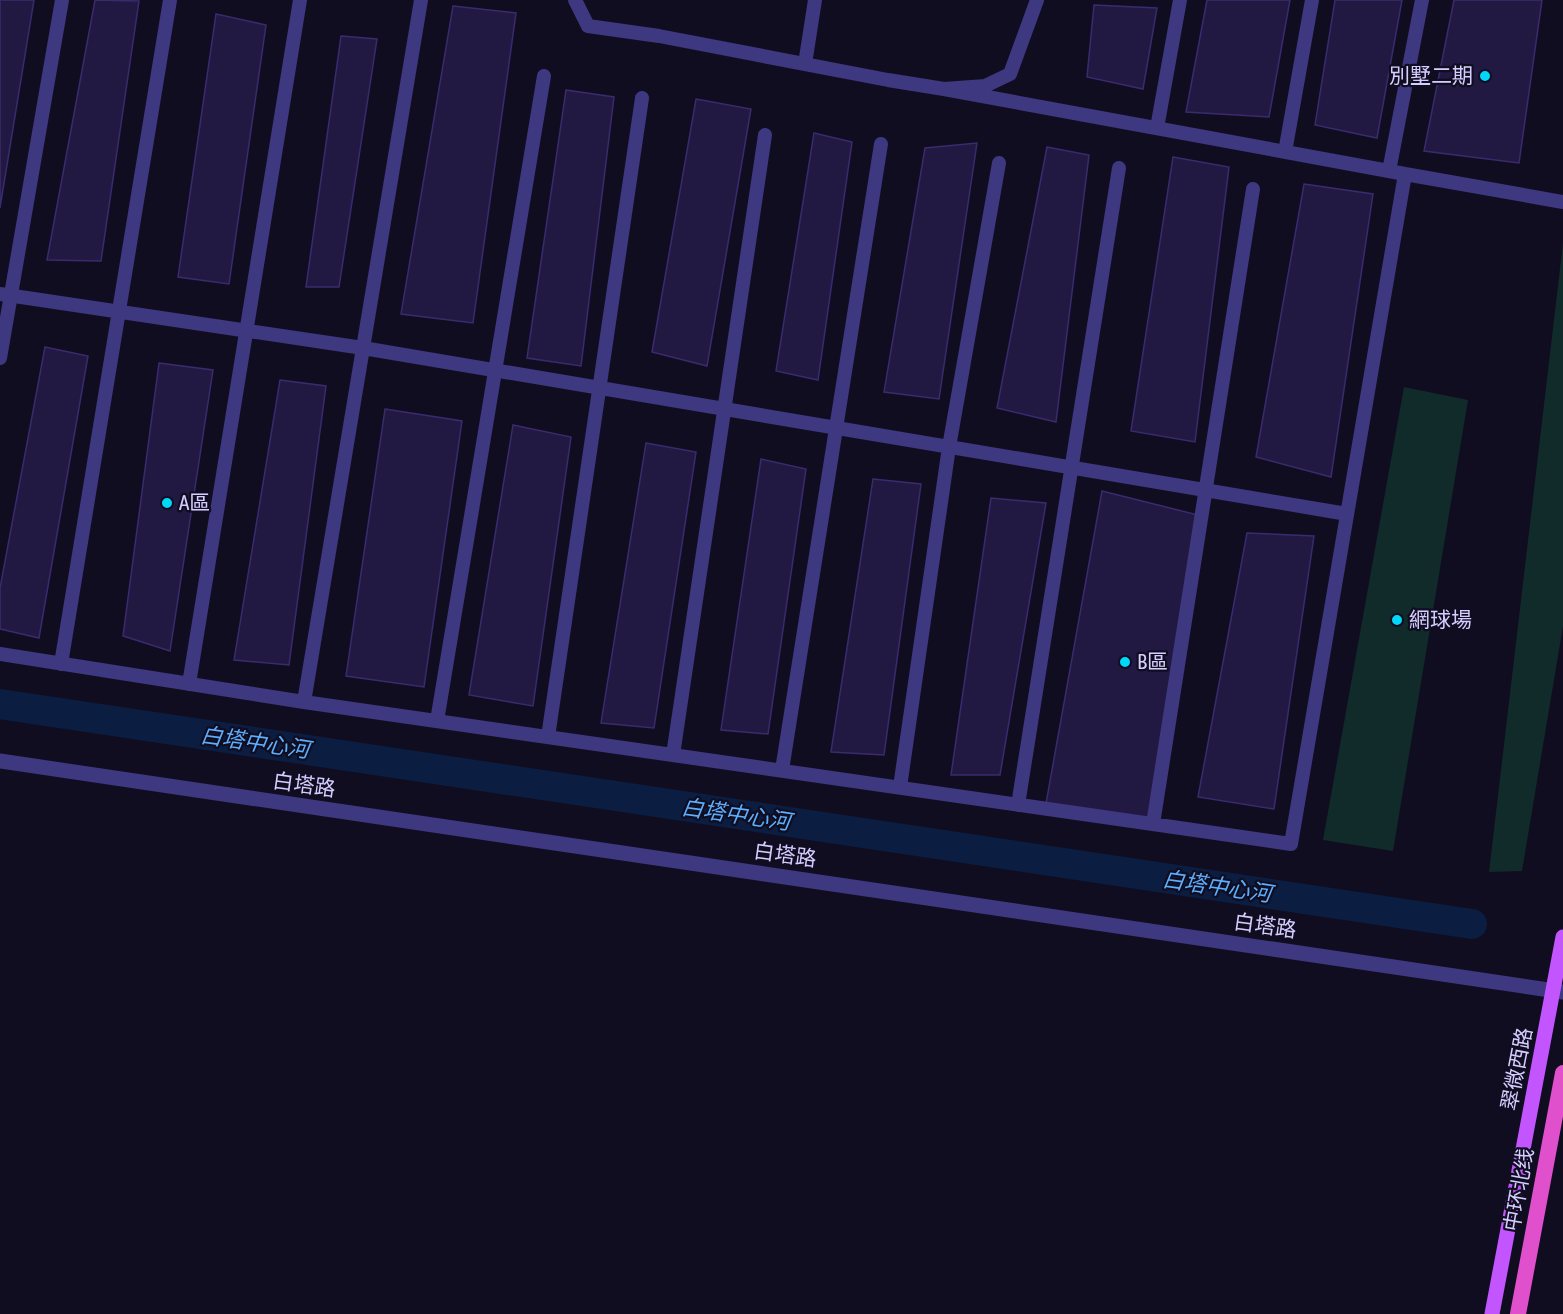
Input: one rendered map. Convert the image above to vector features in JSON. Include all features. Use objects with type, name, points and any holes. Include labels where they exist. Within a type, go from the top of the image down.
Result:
[{"type":"highway","name":"中环北线","points":[[1518,1314],[1563,1073]]},
{"type":"main road","name":"翠微西路","points":[[1492,1314],[1558,991],[1563,937]]},
{"type":"street","name":"白塔路","points":[[0,761],[1558,991]]},
{"type":"lane","points":[[0,358],[5,294],[62,0]]},
{"type":"lane","points":[[61,664],[170,0]]},
{"type":"lane","points":[[189,684],[300,0]]},
{"type":"lane","points":[[304,702],[421,0]]},
{"type":"lane","points":[[575,0],[588,26],[659,36],[1563,202]]},
{"type":"lane","points":[[805,64],[815,0]]},
{"type":"lane","points":[[944,89],[985,86],[1010,74],[1037,0]]},
{"type":"lane","points":[[1157,128],[1180,0]]},
{"type":"lane","points":[[1285,152],[1312,0]]},
{"type":"lane","points":[[1389,171],[1422,0]]},
{"type":"lane","points":[[437,721],[544,76]]},
{"type":"lane","points":[[548,737],[642,98]]},
{"type":"lane","points":[[673,755],[765,135]]},
{"type":"lane","points":[[782,770],[881,144]]},
{"type":"lane","points":[[900,788],[949,447],[999,163]]},
{"type":"lane","points":[[1018,805],[1119,168]]},
{"type":"lane","points":[[0,654],[304,702],[1292,844],[1405,174]]},
{"type":"lane","points":[[1153,824],[1253,189]]},
{"type":"lane","points":[[5,294],[363,348],[1347,514]]},
{"type":"green space","points":[[1563,243],[1563,626],[1522,871],[1489,872]]},
{"type":"green space","name":"網球場","points":[[1404,387],[1468,400],[1393,851],[1323,840]]},
{"type":"building","points":[[0,0],[34,0],[0,208]]},
{"type":"building","points":[[95,0],[139,1],[101,261],[47,260]]},
{"type":"building","points":[[1207,0],[1290,0],[1269,117],[1186,112]]},
{"type":"building","name":"別墅二期","points":[[1335,0],[1402,0],[1377,138],[1315,125]]},
{"type":"building","name":"別墅二期","points":[[1454,0],[1542,0],[1519,163],[1424,151]]},
{"type":"building","points":[[1094,5],[1157,8],[1143,89],[1087,77]]},
{"type":"building","points":[[453,6],[516,13],[473,323],[401,314]]},
{"type":"building","points":[[216,14],[266,25],[229,284],[178,277]]},
{"type":"building","points":[[341,36],[377,39],[339,287],[306,287]]},
{"type":"building","points":[[566,90],[614,97],[581,366],[527,358]]},
{"type":"building","points":[[696,99],[751,109],[707,366],[652,352]]},
{"type":"building","points":[[814,133],[852,142],[818,380],[776,371]]},
{"type":"building","points":[[977,143],[939,399],[884,392],[925,148]]},
{"type":"building","points":[[1047,147],[1089,155],[1056,422],[997,408]]},
{"type":"building","points":[[1173,157],[1229,167],[1195,442],[1131,431]]},
{"type":"building","points":[[1304,184],[1373,194],[1331,477],[1256,457]]},
{"type":"building","points":[[45,347],[88,356],[39,638],[0,629],[0,588]]},
{"type":"building","name":"A區","points":[[159,363],[213,370],[170,651],[123,636]]},
{"type":"building","name":"A區","points":[[280,380],[326,386],[289,665],[234,660]]},
{"type":"building","points":[[385,409],[462,421],[424,687],[346,676]]},
{"type":"building","points":[[513,425],[571,437],[533,706],[469,695]]},
{"type":"building","points":[[646,443],[696,452],[654,728],[601,723]]},
{"type":"building","points":[[761,459],[806,469],[768,734],[721,730]]},
{"type":"building","points":[[873,479],[921,484],[884,755],[831,752]]},
{"type":"building","name":"B區","points":[[1102,491],[1202,516],[1153,824],[1045,809]]},
{"type":"building","points":[[991,498],[1046,503],[1000,775],[951,775]]},
{"type":"building","name":"B區","points":[[1247,533],[1314,536],[1274,809],[1198,797]]},
{"type":"waterway","name":"白塔中心河","points":[[0,704],[1472,924]]},
{"type":"place","name":"別墅二期","points":[[1485,76]]},
{"type":"place","name":"A區","points":[[167,503]]},
{"type":"place","name":"網球場","points":[[1397,620]]},
{"type":"place","name":"B區","points":[[1125,662]]}]
